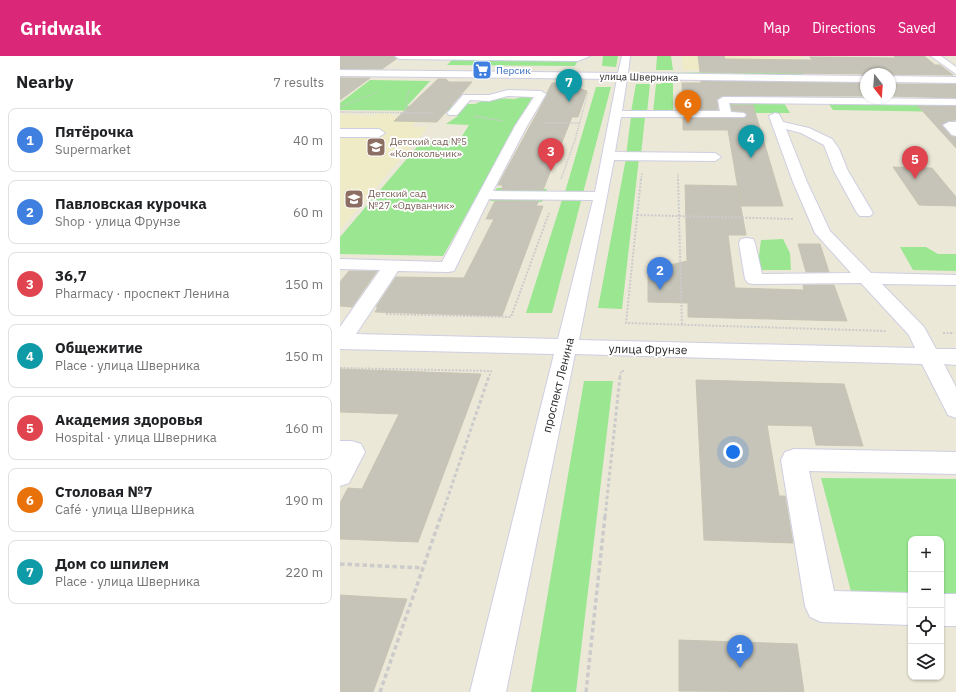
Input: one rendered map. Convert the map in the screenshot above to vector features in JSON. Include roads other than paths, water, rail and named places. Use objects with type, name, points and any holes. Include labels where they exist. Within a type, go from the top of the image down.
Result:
[{"type":"street","points":[[390,74],[399,56],[578,58],[586,56]]},
{"type":"street","points":[[936,56],[956,71]]},
{"type":"street","points":[[945,63],[956,63]]},
{"type":"street","name":"улица Шверника","points":[[340,73],[390,74],[625,66],[785,78],[860,79]]},
{"type":"street","name":"проспект Ленина","points":[[488,692],[559,372],[567,347],[601,196],[625,66]]},
{"type":"street","points":[[785,78],[801,111]]},
{"type":"street","points":[[896,79],[956,80]]},
{"type":"street","points":[[935,80],[956,97]]},
{"type":"street","points":[[340,264],[448,267],[522,124],[541,94],[508,93],[489,98],[467,97],[453,113]]},
{"type":"street","points":[[726,115],[723,100],[956,102]]},
{"type":"street","points":[[617,114],[771,117],[805,130],[828,142],[833,149],[841,171],[865,213]]},
{"type":"street","points":[[771,117],[823,233],[917,332],[956,408]]},
{"type":"street","points":[[956,125],[949,125],[956,132]]},
{"type":"street","points":[[340,133],[379,133]]},
{"type":"street","points":[[609,156],[715,157]]},
{"type":"street","points":[[484,195],[601,196]]},
{"type":"street","points":[[747,243],[754,279],[866,278],[956,280]]},
{"type":"street","points":[[340,342],[394,265]]},
{"type":"street","name":"улица Фрунзе","points":[[340,342],[956,357]]},
{"type":"street","points":[[340,452],[352,452],[340,475]]},
{"type":"street","points":[[908,609],[821,606],[794,460],[956,463]]},
{"type":"street","points":[[944,610],[956,610]]},
{"type":"place","name":"Персик","points":[[482,70]]},
{"type":"place","name":"Дом со шпилем","points":[[569,102]]},
{"type":"place","name":"Столовая №7","points":[[688,123]]},
{"type":"place","name":"Детский сад №5 «Колокольчик»","points":[[376,147]]},
{"type":"place","name":"Общежитие","points":[[751,158]]},
{"type":"place","name":"36,7","points":[[551,171]]},
{"type":"place","name":"Академия здоровья","points":[[915,179]]},
{"type":"place","name":"Детский сад №27 «Одуванчик»","points":[[354,199]]},
{"type":"place","name":"Павловская курочка","points":[[660,290]]},
{"type":"place","name":"Пятёрочка","points":[[740,668]]}]
